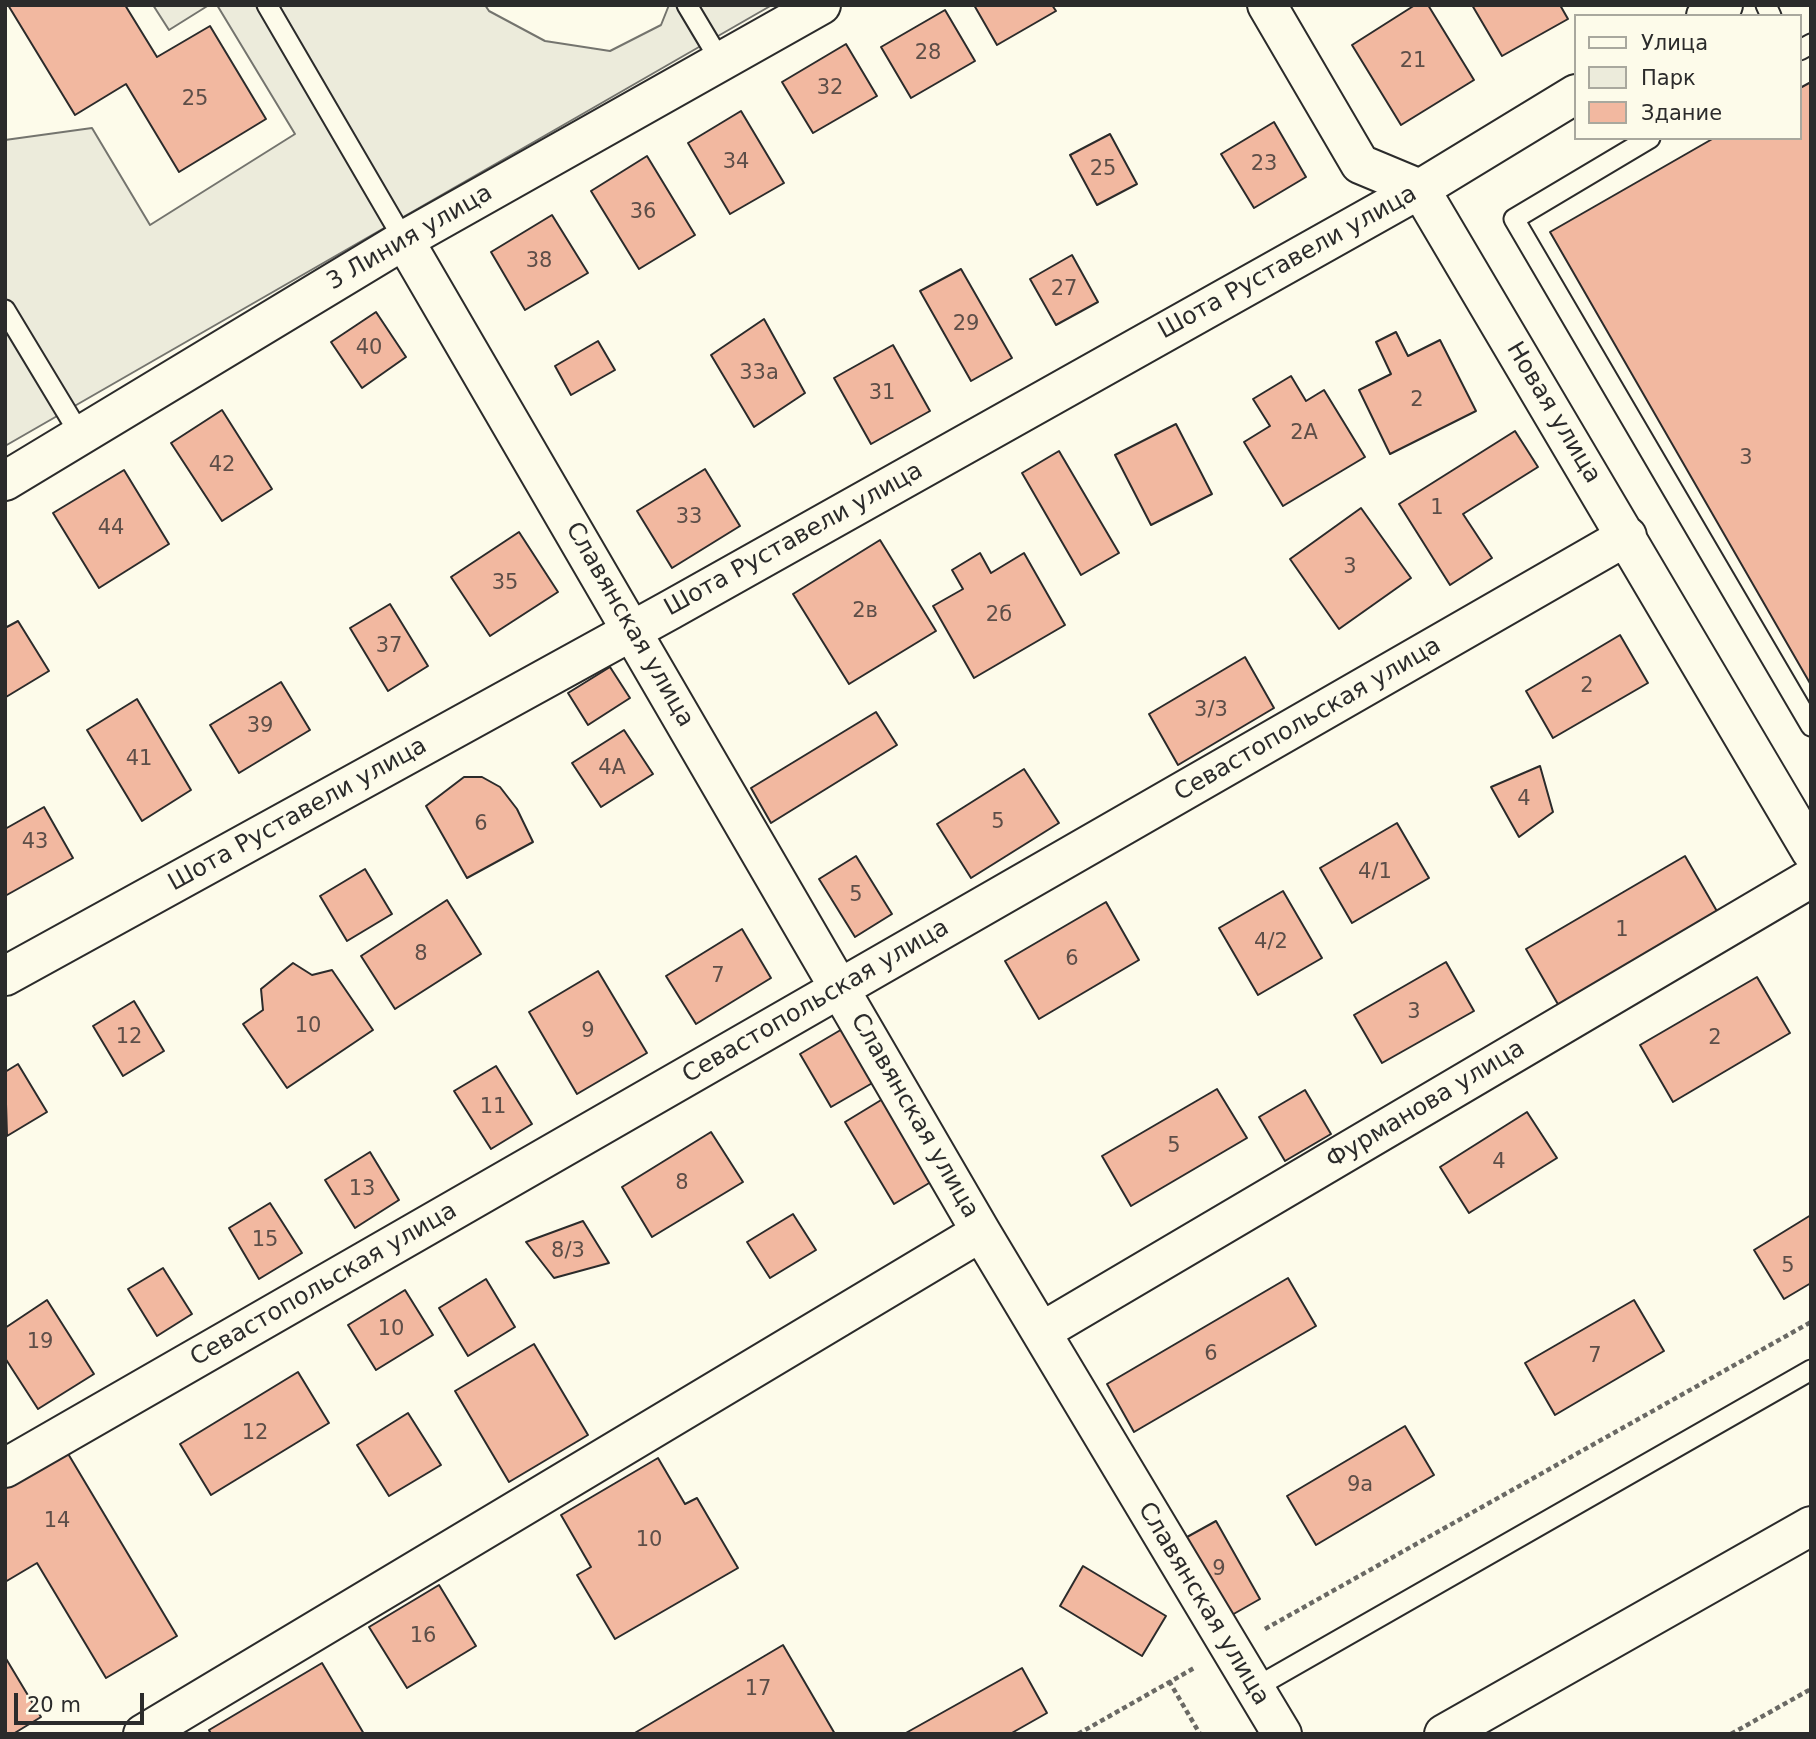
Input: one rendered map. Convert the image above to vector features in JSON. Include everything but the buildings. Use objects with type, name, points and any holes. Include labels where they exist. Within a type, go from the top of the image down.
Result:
[{"type":"street","name":"3 Линия улица","points":[[5,481],[404,240],[821,5]]},
{"type":"street","points":[[1267,5],[1360,164],[1420,189]]},
{"type":"street","name":"Шота Руставели улица","points":[[5,976],[632,631],[1420,189],[1574,95]]},
{"type":"street","name":"Новая улица","points":[[1420,189],[1811,851]]},
{"type":"street","name":"Славянская улица","points":[[404,240],[981,1232],[1282,1734]]},
{"type":"street","name":"Севастопольская улица","points":[[5,1468],[1627,536]]},
{"type":"street","name":"Фурманова улица","points":[[1041,1332],[1811,878]]},
{"type":"street","points":[[143,1734],[981,1232]]},
{"type":"street","points":[[1444,1734],[1811,1526]]},
{"type":"lane","points":[[267,5],[404,240]]},
{"type":"lane","points":[[687,5],[721,62]]},
{"type":"lane","points":[[1647,140],[1514,219],[1811,726]]},
{"type":"lane","points":[[5,310],[80,436]]},
{"type":"lane","points":[[1253,1689],[1811,1370]]},
{"type":"path","points":[[1255,1634],[1811,1322]]},
{"type":"path","points":[[1078,1734],[1200,1665]]},
{"type":"path","points":[[1169,1681],[1200,1734]]},
{"type":"path","points":[[1731,1734],[1811,1689]]},
{"type":"green space","points":[[153,5],[209,5],[169,30]]},
{"type":"green space","points":[[217,5],[485,5],[489,11],[545,41],[610,51],[661,25],[669,5],[772,5],[5,446],[5,140],[92,128],[150,225],[295,134]]}]
